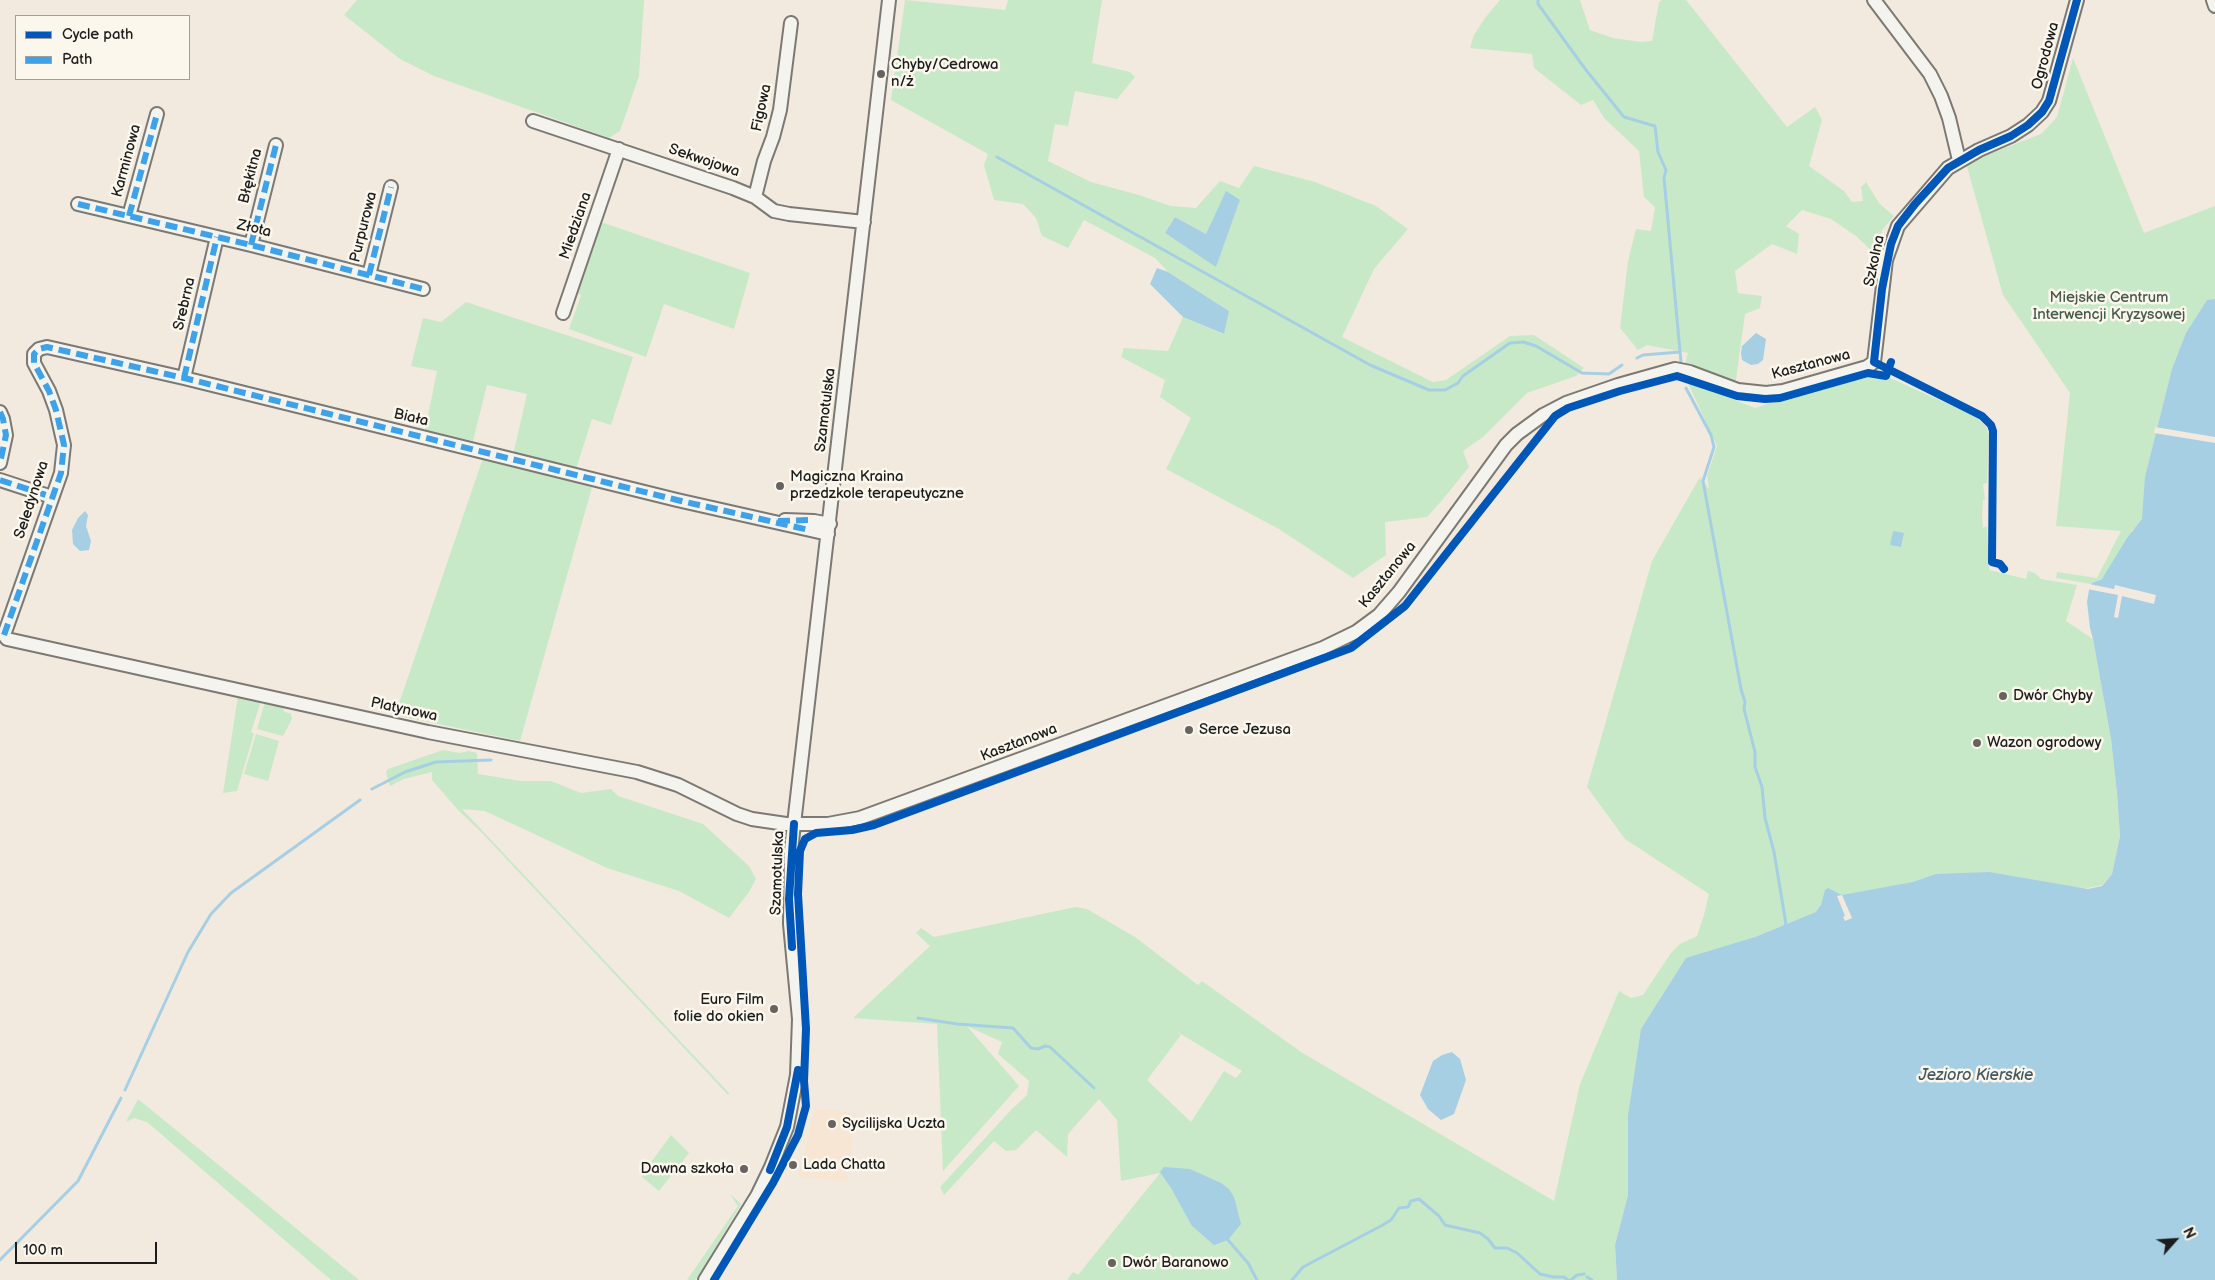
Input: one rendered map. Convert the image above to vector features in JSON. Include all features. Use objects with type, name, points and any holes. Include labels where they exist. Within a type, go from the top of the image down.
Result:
[{"type":"street","name":"Szamotulska","points":[[705,1280],[757,1196],[771,1168],[787,1127],[795,1090],[799,1058],[799,1019],[789,899],[794,824],[889,0]]},
{"type":"street","points":[[1874,0],[1930,74],[1942,96],[1959,160]]},
{"type":"street","name":"Ogrodowa","points":[[1959,160],[2011,136],[2028,125],[2042,112],[2049,101],[2070,18],[2077,0]]},
{"type":"street","points":[[2213,0],[2215,6]]},
{"type":"street","name":"Figowa","points":[[755,197],[780,110],[791,23]]},
{"type":"street","name":"Karminowa","points":[[129,216],[156,114]]},
{"type":"street","name":"Sekwojowa","points":[[533,121],[755,197],[774,211],[864,222]]},
{"type":"street","name":"Błękitna","points":[[251,245],[276,145]]},
{"type":"street","name":"Miedziana","points":[[563,314],[619,149]]},
{"type":"street","name":"Szkolna","points":[[1874,362],[1886,260],[1898,226],[1948,168],[1959,160]]},
{"type":"street","name":"Purpurowa","points":[[369,275],[391,187]]},
{"type":"street","name":"Złota","points":[[78,204],[251,245],[423,289]]},
{"type":"street","name":"Srebrna","points":[[184,378],[217,238]]},
{"type":"street","name":"Biała","points":[[39,349],[46,347],[56,348],[184,378],[677,500],[775,522],[814,520],[829,529]]},
{"type":"street","name":"Seledynowa","points":[[4,635],[61,473],[64,445],[49,390],[34,363],[34,354],[39,349]]},
{"type":"street","name":"Kasztanowa","points":[[794,824],[828,824],[860,818],[1342,640],[1368,624],[1386,607],[1506,446],[1517,434],[1543,415],[1566,403],[1618,385],[1675,369],[1690,372],[1738,390],[1766,394],[1858,370],[1874,362]]},
{"type":"street","points":[[0,412],[6,435],[0,463]]},
{"type":"street","points":[[0,480],[52,497]]},
{"type":"street","name":"Platynowa","points":[[4,635],[7,639],[428,732],[637,772],[678,785],[737,814],[767,822],[794,824]]},
{"type":"shaded area","points":[[815,1109],[856,1113],[847,1181],[798,1177]]},
{"type":"green space","points":[[357,0],[644,0],[639,76],[620,131],[609,138],[434,76],[400,59],[344,15]]},
{"type":"green space","points":[[905,0],[1005,10],[1008,0],[1102,0],[1092,63],[1130,72],[1135,77],[1117,99],[1075,91],[1068,126],[1055,124],[1048,161],[1091,182],[1171,206],[1196,208],[1220,181],[1239,188],[1254,166],[1315,182],[1376,206],[1408,229],[1374,269],[1342,337],[1433,382],[1446,380],[1510,336],[1534,335],[1584,368],[1576,376],[1527,393],[1483,437],[1463,451],[1469,467],[1444,498],[1427,517],[1385,522],[1386,555],[1353,578],[1279,529],[1166,469],[1191,418],[1160,397],[1165,380],[1121,357],[1124,348],[1168,351],[1183,317],[1223,334],[1229,311],[1168,272],[1155,258],[1084,220],[1068,248],[1042,236],[1036,218],[1023,204],[994,200],[984,165],[988,154],[891,100]],"holes":[[[1240,200],[1216,266],[1165,233],[1175,217],[1206,234]]]},
{"type":"green space","points":[[1500,0],[1580,0],[1590,30],[1613,38],[1641,42],[1652,41],[1659,2],[1662,0],[1686,0],[1787,127],[1815,107],[1822,120],[1809,166],[1844,191],[1852,202],[1863,201],[1861,187],[1866,182],[1879,203],[1894,216],[1882,230],[1877,256],[1856,236],[1831,219],[1802,210],[1786,226],[1799,234],[1797,254],[1772,244],[1735,271],[1738,293],[1762,296],[1760,308],[1745,314],[1735,386],[1717,378],[1715,374],[1707,370],[1703,372],[1685,364],[1688,353],[1647,345],[1638,350],[1620,328],[1628,261],[1636,229],[1651,231],[1655,207],[1644,197],[1639,151],[1604,118],[1593,100],[1581,105],[1534,68],[1532,54],[1470,48],[1474,35]]},
{"type":"green space","name":"Miejskie Centrum Interwencji Kryzysowej","points":[[2073,58],[2144,233],[2215,206],[2215,376],[2147,519],[2131,531],[2144,556],[2091,584],[2056,578],[2057,572],[2097,578],[2121,531],[2056,526],[2070,393],[2003,295],[1966,163],[2041,134],[2057,117]]},
{"type":"green space","points":[[598,221],[750,273],[734,329],[664,304],[646,357],[569,329],[581,295],[575,291]]},
{"type":"green space","points":[[466,302],[633,357],[611,425],[592,419],[576,469],[513,455],[527,394],[487,385],[473,441],[425,430],[437,371],[411,366],[423,318],[441,322]]},
{"type":"green space","points":[[1879,373],[1979,418],[1989,434],[1987,483],[1983,484],[1985,500],[1983,500],[1982,518],[1983,528],[1987,526],[1989,570],[2026,579],[2028,571],[2035,573],[2041,579],[2077,585],[2066,621],[2093,639],[2111,739],[2117,793],[2120,836],[2112,874],[2102,885],[2088,888],[1916,881],[1790,926],[1789,923],[1755,937],[1628,1116],[1628,1195],[1615,1245],[1617,1280],[1067,1280],[1073,1272],[1078,1275],[1160,1173],[1121,1181],[1117,1120],[1099,1099],[1068,1134],[1067,1157],[1036,1130],[1016,1150],[1006,1151],[994,1141],[944,1195],[940,1187],[1027,1095],[1029,1081],[998,1054],[1002,1042],[967,1026],[1019,1086],[943,1171],[937,1024],[853,1018],[930,946],[916,933],[921,928],[934,937],[1075,907],[1087,909],[1135,937],[1198,985],[1202,981],[1301,1052],[1554,1201],[1580,1084],[1619,991],[1631,998],[1643,995],[1671,953],[1680,944],[1697,936],[1709,894],[1625,839],[1587,787],[1652,561],[1700,477],[1709,489],[1707,476],[1717,446],[1687,381],[1755,408],[1837,381]],"holes":[[[1174,1030],[1242,1071],[1236,1078],[1224,1071],[1191,1122],[1147,1080],[1181,1035]]]},
{"type":"green space","points":[[483,458],[593,484],[520,741],[395,715]]},
{"type":"green space","points":[[238,696],[261,701],[251,732],[254,734],[237,791],[223,793]]},
{"type":"green space","points":[[265,702],[284,707],[283,711],[291,714],[292,719],[283,736],[257,729]]},
{"type":"green space","points":[[256,734],[279,741],[268,781],[244,774]]},
{"type":"green space","points":[[443,750],[477,753],[478,774],[521,781],[551,781],[581,793],[611,789],[618,796],[703,824],[749,866],[756,879],[749,892],[729,918],[679,891],[607,868],[485,811],[462,809],[729,1093],[728,1095],[483,834],[457,809],[432,780],[432,772],[404,779],[390,786],[386,772],[388,769]]},
{"type":"green space","points":[[138,1099],[359,1280],[331,1280],[147,1122],[134,1118],[126,1122]]},
{"type":"green space","points":[[671,1135],[689,1153],[659,1191],[641,1176]]},
{"type":"green space","points":[[730,1194],[741,1204],[703,1269],[695,1280],[687,1280],[738,1206]]},
{"type":"water","points":[[1226,191],[1240,200],[1216,267],[1165,233],[1175,217],[1206,234]]},
{"type":"water","points":[[1157,268],[1168,272],[1229,311],[1224,334],[1183,317],[1150,284]]},
{"type":"water","name":"Jezioro Kierskie","points":[[2215,299],[2215,1280],[1617,1280],[1615,1245],[1628,1195],[1628,1116],[1641,1029],[1686,958],[1755,937],[1816,912],[1821,905],[1825,890],[1828,888],[1842,895],[1913,882],[1936,874],[1989,872],[2088,889],[2102,886],[2112,874],[2120,836],[2117,793],[2111,739],[2090,628],[2087,602],[2089,590],[2092,583],[2102,579],[2127,538],[2142,519],[2145,477],[2172,369],[2186,333],[2207,300]]},
{"type":"water","points":[[1756,333],[1766,339],[1763,360],[1758,364],[1751,365],[1742,360],[1742,346]]},
{"type":"water","points":[[85,511],[88,515],[86,526],[91,541],[89,550],[80,551],[73,544],[72,530],[78,518]]},
{"type":"water","points":[[1893,531],[1904,533],[1901,547],[1890,545]]},
{"type":"water","points":[[1452,1052],[1460,1059],[1466,1080],[1454,1114],[1441,1120],[1428,1109],[1420,1095],[1433,1061],[1442,1055]]},
{"type":"water","points":[[1164,1167],[1190,1169],[1221,1183],[1229,1189],[1234,1197],[1241,1224],[1228,1240],[1214,1245],[1192,1226],[1160,1172]]},
{"type":"pier","points":[[2155,427],[2215,437],[2215,443],[2154,433]]},
{"type":"pier","points":[[2089,584],[2114,589],[2115,585],[2156,595],[2154,604],[2122,596],[2118,618],[2114,617],[2118,595],[2087,589]]},
{"type":"pier","points":[[1842,895],[1852,918],[1845,921],[1843,917],[1845,916],[1837,896]]},
{"type":"waterway","points":[[1538,0],[1538,4],[1586,70],[1624,117],[1655,126],[1658,152],[1666,170],[1664,178],[1681,362]]},
{"type":"waterway","points":[[997,157],[1370,365],[1429,390],[1445,390],[1458,383],[1463,376],[1510,343],[1523,342],[1536,346],[1582,373],[1609,374],[1622,365]]},
{"type":"waterway","points":[[1637,358],[1643,355],[1680,352]]},
{"type":"waterway","points":[[1686,388],[1711,435],[1714,447],[1703,481],[1741,689],[1745,702],[1744,709],[1755,752],[1755,767],[1762,787],[1765,818],[1774,852],[1785,926]]},
{"type":"waterway","points":[[372,789],[405,772],[436,762],[491,760]]},
{"type":"waterway","points":[[125,1090],[188,952],[211,914],[231,893],[360,800]]},
{"type":"waterway","points":[[918,1018],[957,1024],[1013,1028],[1031,1048],[1050,1047],[1094,1088]]},
{"type":"waterway","points":[[0,1260],[78,1181],[121,1098]]},
{"type":"waterway","points":[[1292,1280],[1303,1267],[1381,1226],[1391,1220],[1399,1208],[1408,1207],[1411,1201],[1419,1199],[1439,1216],[1445,1225],[1480,1233],[1495,1248],[1507,1248],[1517,1253],[1540,1274],[1564,1277],[1568,1280]]},
{"type":"waterway","points":[[1228,1240],[1248,1263],[1257,1280]]},
{"type":"waterway","points":[[1571,1280],[1577,1275],[1584,1274]]},
{"type":"waterway","points":[[1587,1277],[1592,1280]]},
{"type":"marked path","points":[[129,216],[157,114]]},
{"type":"marked path","points":[[251,245],[276,145]]},
{"type":"marked path","points":[[369,275],[391,187]]},
{"type":"marked path","points":[[78,204],[251,245],[423,289]]},
{"type":"marked path","points":[[184,378],[217,237]]},
{"type":"marked path","points":[[4,635],[61,473],[64,445],[56,410],[49,391],[34,363],[34,354],[39,349],[47,347],[184,378],[677,500],[809,530]]},
{"type":"marked path","points":[[0,412],[6,435],[0,463]]},
{"type":"marked path","points":[[0,480],[52,497]]},
{"type":"marked path","points":[[778,521],[810,520]]},
{"type":"cycle path","points":[[2004,569],[2000,564],[1992,562],[1993,431],[1991,425],[1982,416],[1874,362],[1882,289],[1891,244],[1898,226],[1915,204],[1948,168],[1979,150],[2011,136],[2028,125],[2042,112],[2049,101],[2077,0]]},
{"type":"cycle path","points":[[714,1280],[773,1183],[798,1135],[806,1106],[804,1081],[806,1029],[798,894],[800,851],[805,839],[816,833],[852,830],[874,825],[1351,648],[1405,606],[1555,416],[1568,408],[1620,391],[1677,376],[1737,396],[1765,399],[1780,398],[1868,373],[1886,376],[1891,362]]},
{"type":"cycle path","points":[[792,947],[789,899],[794,824]]},
{"type":"cycle path","points":[[770,1170],[787,1127],[798,1070]]},
{"type":"place","name":"Chyby/Cedrowa n/ż","points":[[881,74]]},
{"type":"place","name":"Magiczna Kraina przedzkole terapeutyczne","points":[[780,486]]},
{"type":"place","name":"Dwór Chyby","points":[[2003,696]]},
{"type":"place","name":"Serce Jezusa","points":[[1189,730]]},
{"type":"place","name":"Wazon ogrodowy","points":[[1977,743]]},
{"type":"place","name":"Euro Film folie do okien","points":[[774,1009]]},
{"type":"place","name":"Sycilijska Uczta","points":[[832,1124]]},
{"type":"place","name":"Lada Chatta","points":[[793,1165]]},
{"type":"place","name":"Dawna szkoła","points":[[744,1169]]},
{"type":"place","name":"Dwór Baranowo","points":[[1112,1263]]}]
